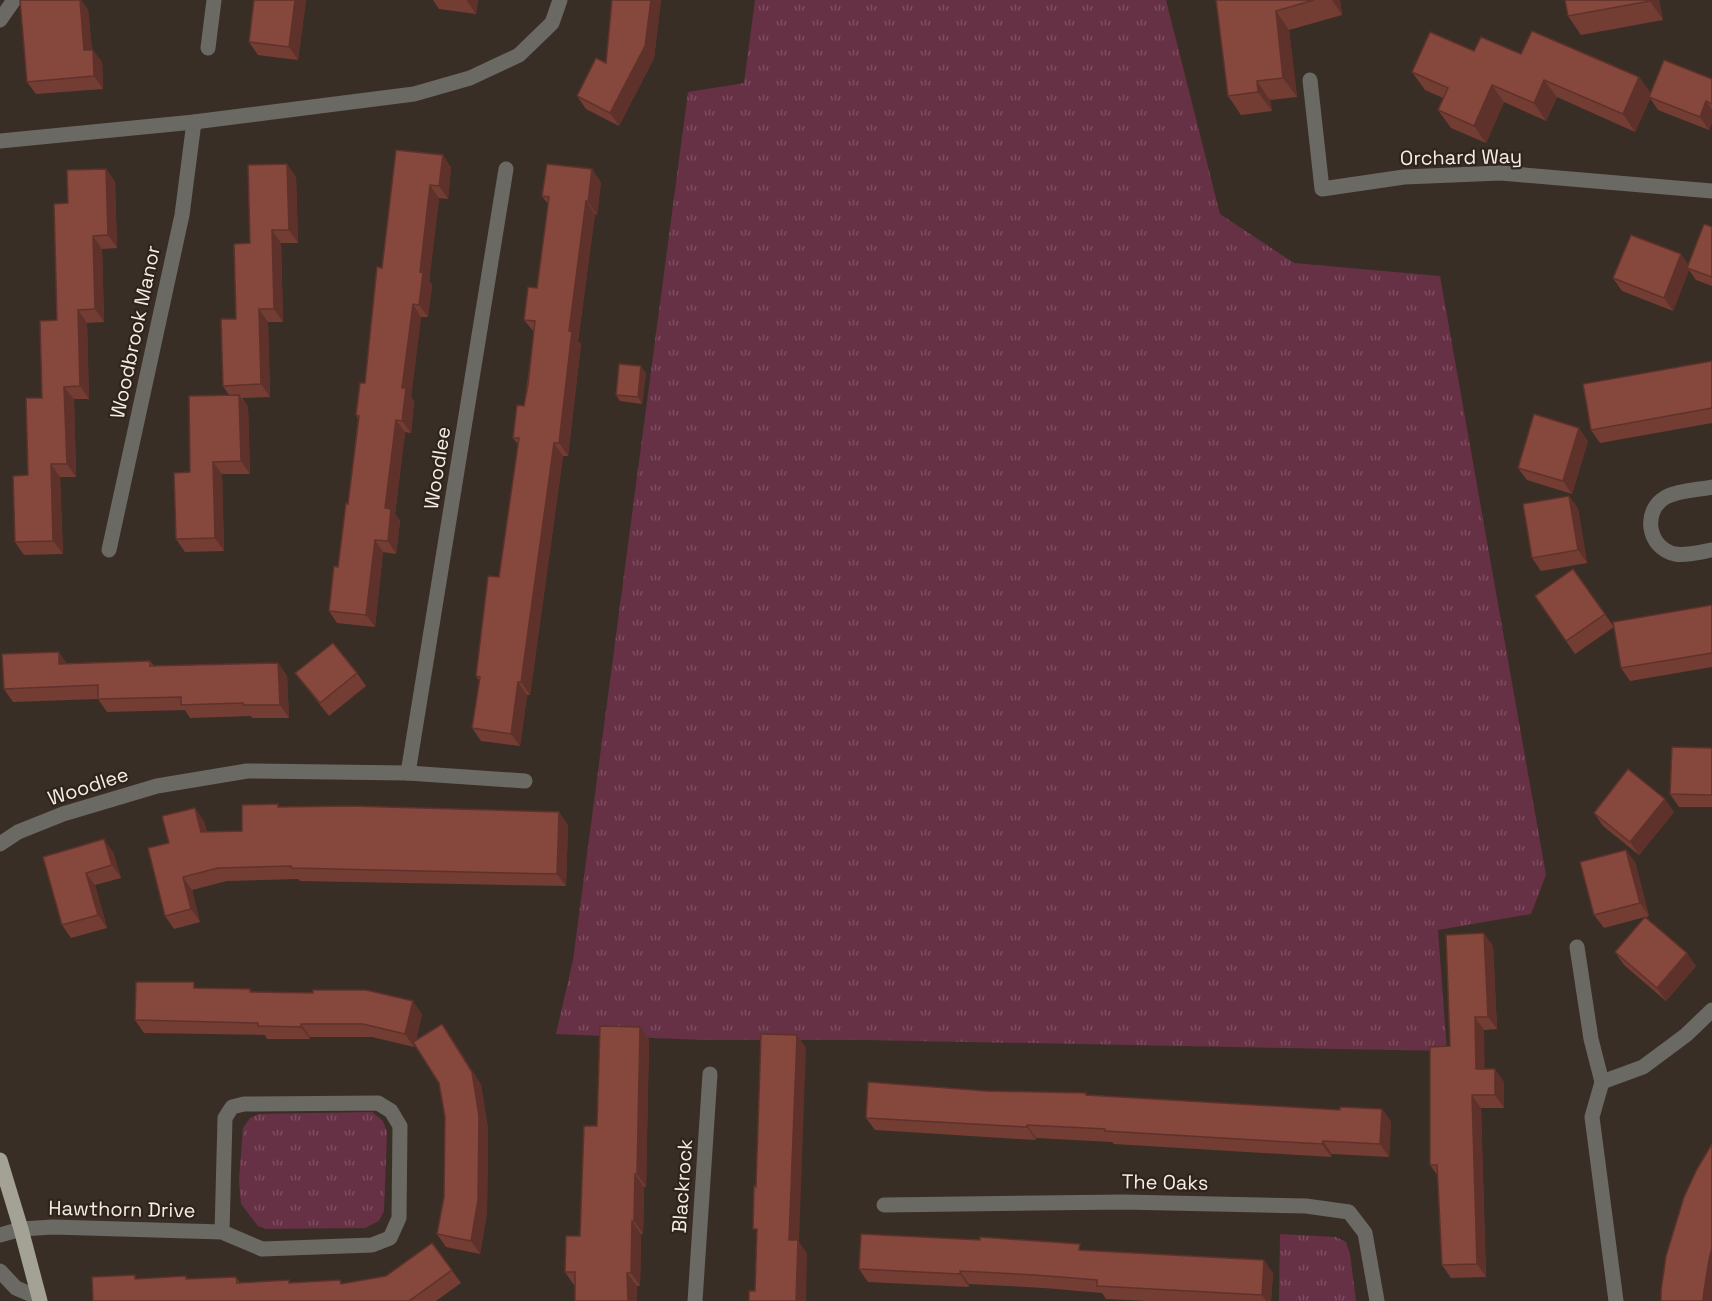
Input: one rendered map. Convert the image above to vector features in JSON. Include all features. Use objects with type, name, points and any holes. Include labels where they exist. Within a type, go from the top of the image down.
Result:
[{"type":"main road","points":[[0,1160],[40,1300]]},
{"type":"street","points":[[0,20],[14,0]]},
{"type":"street","points":[[208,48],[214,0]]},
{"type":"street","points":[[0,141],[194,122],[414,94],[470,78],[519,54],[552,23],[560,0]]},
{"type":"street","name":"Orchard Way","points":[[1310,80],[1322,189],[1404,177],[1501,173],[1712,191]]},
{"type":"street","name":"Woodbrook Manor","points":[[110,550],[182,215],[194,122]]},
{"type":"street","name":"Woodlee","points":[[408,773],[506,169]]},
{"type":"street","points":[[1712,487],[1669,495],[1655,507],[1650,525],[1652,535],[1666,551],[1686,554],[1712,550]]},
{"type":"street","name":"Woodlee","points":[[0,843],[18,832],[63,814],[157,786],[247,771],[408,773],[525,781]]},
{"type":"street","points":[[1577,947],[1591,1039],[1602,1082],[1592,1117],[1616,1301]]},
{"type":"street","points":[[1602,1082],[1643,1067],[1686,1035],[1712,1010]]},
{"type":"street","name":"Blackrock","points":[[695,1301],[710,1074]]},
{"type":"street","name":"Hawthorn Drive","points":[[0,1235],[21,1229],[53,1227],[222,1232],[262,1249],[372,1245],[390,1238],[399,1218],[400,1126],[391,1111],[378,1103],[244,1104],[232,1107],[225,1118],[222,1232]]},
{"type":"street","name":"The Oaks","points":[[884,1205],[1123,1202],[1306,1206],[1349,1212],[1365,1233],[1377,1301]]},
{"type":"street","points":[[0,1271],[16,1288],[40,1300]]},
{"type":"green space","points":[[755,0],[1166,0],[1220,214],[1294,263],[1440,276],[1546,875],[1531,914],[1438,930],[1447,1051],[866,1040],[702,1040],[556,1034],[573,960],[688,92],[744,83]]},
{"type":"green space","points":[[372,1112],[383,1121],[387,1132],[384,1211],[379,1221],[365,1228],[266,1229],[258,1226],[241,1204],[239,1180],[243,1128],[250,1118],[259,1114]]},
{"type":"green space","points":[[1280,1234],[1336,1237],[1346,1242],[1350,1254],[1356,1301],[1279,1301]]},
{"type":"building","points":[[20,0],[80,0],[84,50],[93,50],[94,76],[27,82]]},
{"type":"building","points":[[254,0],[295,0],[289,47],[249,42]]},
{"type":"building","points":[[612,0],[651,0],[645,46],[610,113],[577,96],[596,58],[606,63]]},
{"type":"building","points":[[1216,0],[1314,0],[1276,11],[1283,78],[1257,81],[1258,92],[1228,96]]},
{"type":"building","points":[[1565,0],[1649,0],[1650,1],[1568,16]]},
{"type":"building","points":[[1532,31],[1639,77],[1623,114],[1544,80],[1534,103],[1492,85],[1474,126],[1438,110],[1448,88],[1412,72],[1430,32],[1474,51],[1481,37],[1521,54]]},
{"type":"building","points":[[1664,60],[1712,79],[1712,104],[1706,101],[1700,117],[1649,97]]},
{"type":"building","points":[[396,150],[443,155],[439,186],[430,185],[420,272],[423,273],[419,305],[413,304],[402,388],[406,388],[402,421],[396,420],[385,508],[391,509],[388,541],[375,540],[366,615],[329,611],[334,566],[338,567],[346,503],[348,504],[359,416],[356,415],[360,383],[365,383],[377,267],[382,268]]},
{"type":"building","points":[[287,164],[289,230],[272,230],[274,309],[259,309],[261,384],[223,386],[221,319],[236,319],[234,244],[250,243],[248,165]]},
{"type":"building","points":[[547,164],[592,169],[569,331],[572,331],[559,443],[554,443],[521,682],[518,682],[511,734],[472,728],[480,677],[476,676],[488,576],[499,577],[519,438],[513,438],[517,405],[524,406],[528,385],[535,321],[524,320],[528,287],[537,288],[549,197],[542,196]]},
{"type":"building","points":[[106,169],[108,235],[93,236],[95,309],[78,310],[80,386],[64,387],[67,464],[51,464],[53,541],[15,542],[13,476],[28,475],[26,398],[42,398],[40,321],[57,320],[54,204],[68,203],[67,170]]},
{"type":"building","points":[[1704,224],[1712,227],[1712,277],[1687,268]]},
{"type":"building","points":[[1631,235],[1681,254],[1664,298],[1613,278]]},
{"type":"building","points":[[1712,361],[1712,408],[1591,430],[1583,384]]},
{"type":"building","points":[[619,364],[641,366],[638,397],[616,395]]},
{"type":"building","points":[[239,395],[241,461],[213,462],[215,538],[176,539],[174,473],[190,472],[189,396]]},
{"type":"building","points":[[1534,414],[1579,428],[1563,481],[1518,468]]},
{"type":"building","points":[[1569,496],[1578,550],[1532,558],[1523,504]]},
{"type":"building","points":[[1573,569],[1605,614],[1566,641],[1535,596]]},
{"type":"building","points":[[1712,605],[1712,653],[1621,668],[1613,622]]},
{"type":"building","points":[[333,643],[357,673],[320,703],[295,673]]},
{"type":"building","points":[[59,652],[59,664],[150,661],[150,666],[278,663],[280,705],[243,705],[243,703],[181,705],[181,697],[98,699],[98,685],[4,689],[2,654]]},
{"type":"building","points":[[1672,747],[1712,748],[1712,795],[1670,794]]},
{"type":"building","points":[[1628,769],[1665,799],[1630,842],[1594,813]]},
{"type":"building","points":[[278,804],[278,807],[350,806],[559,812],[557,874],[291,868],[291,866],[218,868],[183,877],[191,909],[165,916],[148,848],[169,843],[162,816],[195,808],[201,832],[242,831],[242,805]]},
{"type":"building","points":[[104,839],[112,865],[86,873],[98,915],[62,925],[43,857]]},
{"type":"building","points":[[1626,850],[1640,903],[1594,915],[1580,862]]},
{"type":"building","points":[[1645,917],[1687,953],[1657,988],[1615,952]]},
{"type":"building","points":[[1484,933],[1488,1017],[1475,1017],[1476,1069],[1495,1069],[1495,1095],[1472,1095],[1477,1264],[1442,1265],[1437,1165],[1430,1165],[1430,1047],[1450,1046],[1446,935]]},
{"type":"building","points":[[136,982],[194,982],[194,988],[250,989],[250,992],[313,993],[313,990],[366,990],[413,1001],[405,1034],[363,1024],[301,1024],[301,1027],[258,1026],[258,1023],[135,1020]]},
{"type":"building","points":[[442,1024],[472,1072],[479,1116],[478,1200],[471,1241],[437,1234],[444,1197],[445,1117],[439,1083],[413,1042]]},
{"type":"building","points":[[600,1026],[640,1027],[637,1174],[635,1174],[634,1221],[632,1221],[631,1273],[627,1273],[628,1301],[575,1301],[575,1272],[565,1272],[566,1236],[580,1236],[584,1126],[597,1126]]},
{"type":"building","points":[[761,1034],[797,1035],[789,1240],[798,1240],[796,1301],[749,1301],[749,1291],[755,1291],[757,1229],[753,1229],[754,1186],[756,1187]]},
{"type":"building","points":[[868,1082],[987,1091],[1086,1093],[1086,1095],[1340,1110],[1340,1107],[1382,1109],[1380,1144],[1323,1141],[1322,1144],[1105,1131],[1105,1129],[866,1118]]},
{"type":"building","points":[[1712,1144],[1712,1248],[1703,1301],[1661,1301],[1666,1256],[1684,1197]]},
{"type":"building","points":[[861,1234],[980,1240],[980,1237],[1080,1244],[1079,1250],[1264,1260],[1262,1295],[1097,1286],[1097,1280],[1035,1275],[859,1269]]},
{"type":"building","points":[[432,1243],[452,1270],[409,1301],[93,1301],[92,1277],[135,1275],[135,1279],[186,1276],[186,1279],[236,1277],[237,1283],[340,1280],[341,1284],[386,1276]]}]
